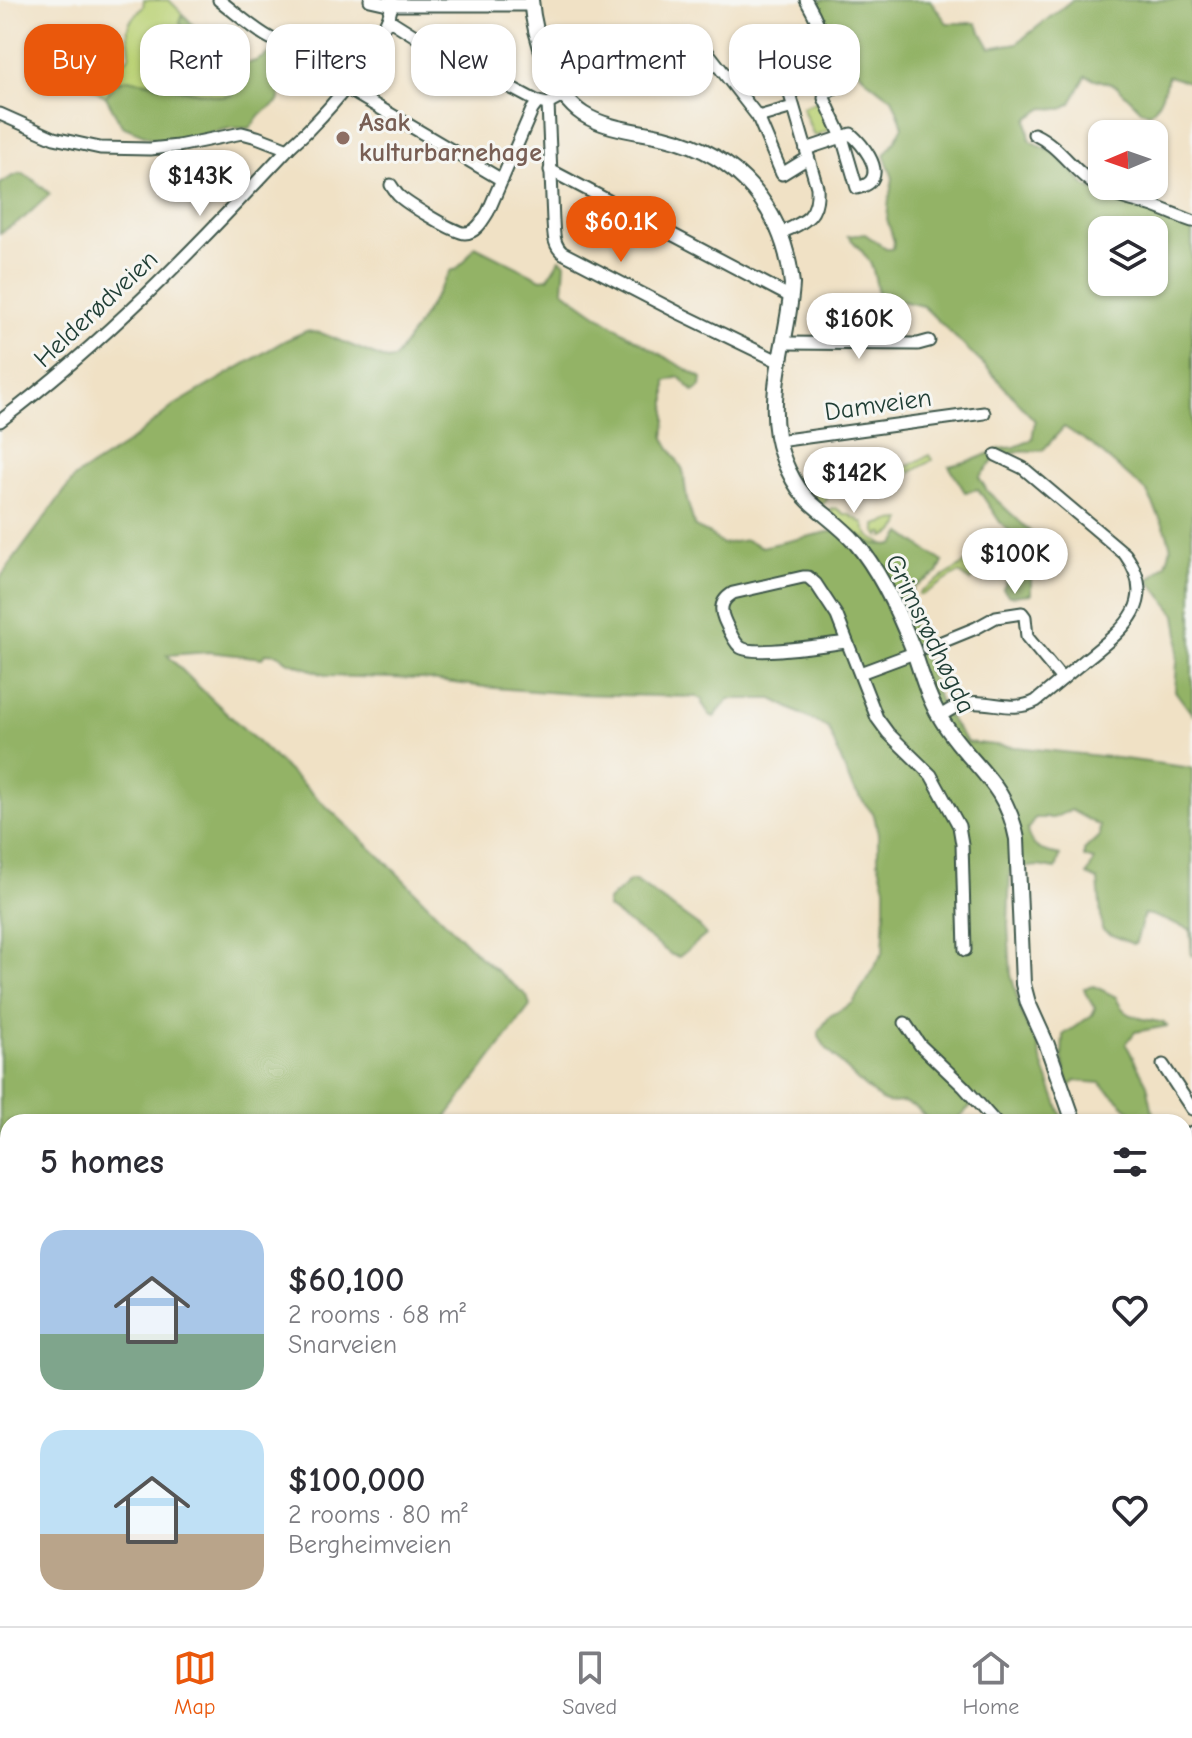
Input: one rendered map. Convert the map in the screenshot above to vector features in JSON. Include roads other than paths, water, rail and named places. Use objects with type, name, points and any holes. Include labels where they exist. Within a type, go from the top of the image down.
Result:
[{"type":"main road","name":"Grimsrødhøgda","points":[[563,96],[582,114],[597,121],[682,142],[713,155],[747,181],[763,201],[780,233],[790,267],[791,297],[774,399],[778,441],[793,479],[807,498],[853,540],[870,561],[900,621],[921,651],[929,693],[940,716],[993,781],[1007,804],[1015,826],[1018,856],[1023,984],[1071,1114]]},
{"type":"street","points":[[219,0],[266,35]]},
{"type":"street","points":[[370,0],[532,8]]},
{"type":"street","points":[[806,0],[818,24]]},
{"type":"street","name":"Helderødveien","points":[[385,24],[392,3]]},
{"type":"street","points":[[388,19],[423,41],[543,103]]},
{"type":"street","points":[[713,59],[758,117],[782,174],[807,154],[842,137],[824,96]]},
{"type":"street","name":"Helderødveien","points":[[0,421],[62,373],[118,322],[220,223],[339,96]]},
{"type":"street","points":[[360,96],[502,180]]},
{"type":"street","points":[[391,185],[397,195],[449,227],[465,233],[473,231],[484,219],[528,119],[543,103],[563,96]]},
{"type":"street","points":[[780,233],[803,223],[816,208],[817,187],[790,96]]},
{"type":"street","points":[[543,103],[554,240],[560,251],[780,362]]},
{"type":"street","points":[[758,117],[793,107]]},
{"type":"street","points":[[0,114],[54,138],[100,148],[150,149],[242,133],[288,149]]},
{"type":"street","points":[[1034,134],[1059,150],[1089,181],[1102,189],[1192,221]]},
{"type":"street","points":[[550,170],[791,297]]},
{"type":"street","points":[[784,343],[918,344],[929,341]]},
{"type":"street","name":"Damveien","points":[[778,441],[984,413]]},
{"type":"street","points":[[940,716],[963,704],[1030,705],[1118,634],[1139,599],[1138,578],[1133,565],[1119,548],[1023,468],[996,455]]},
{"type":"street","points":[[847,642],[747,651],[737,644],[728,627],[721,613],[722,603],[733,593],[798,577],[808,577],[816,584],[837,616],[879,722],[931,775],[959,826],[965,950]]},
{"type":"street","points":[[860,673],[921,651],[996,617],[1022,613],[1027,637],[1062,679]]},
{"type":"street","points":[[905,1023],[920,1045],[988,1114]]},
{"type":"street","points":[[1163,1065],[1192,1109]]},
{"type":"street","points":[[1192,1132],[1192,1142]]},
{"type":"place","name":"Asak kulturbarnehage","points":[[343,138]]}]
